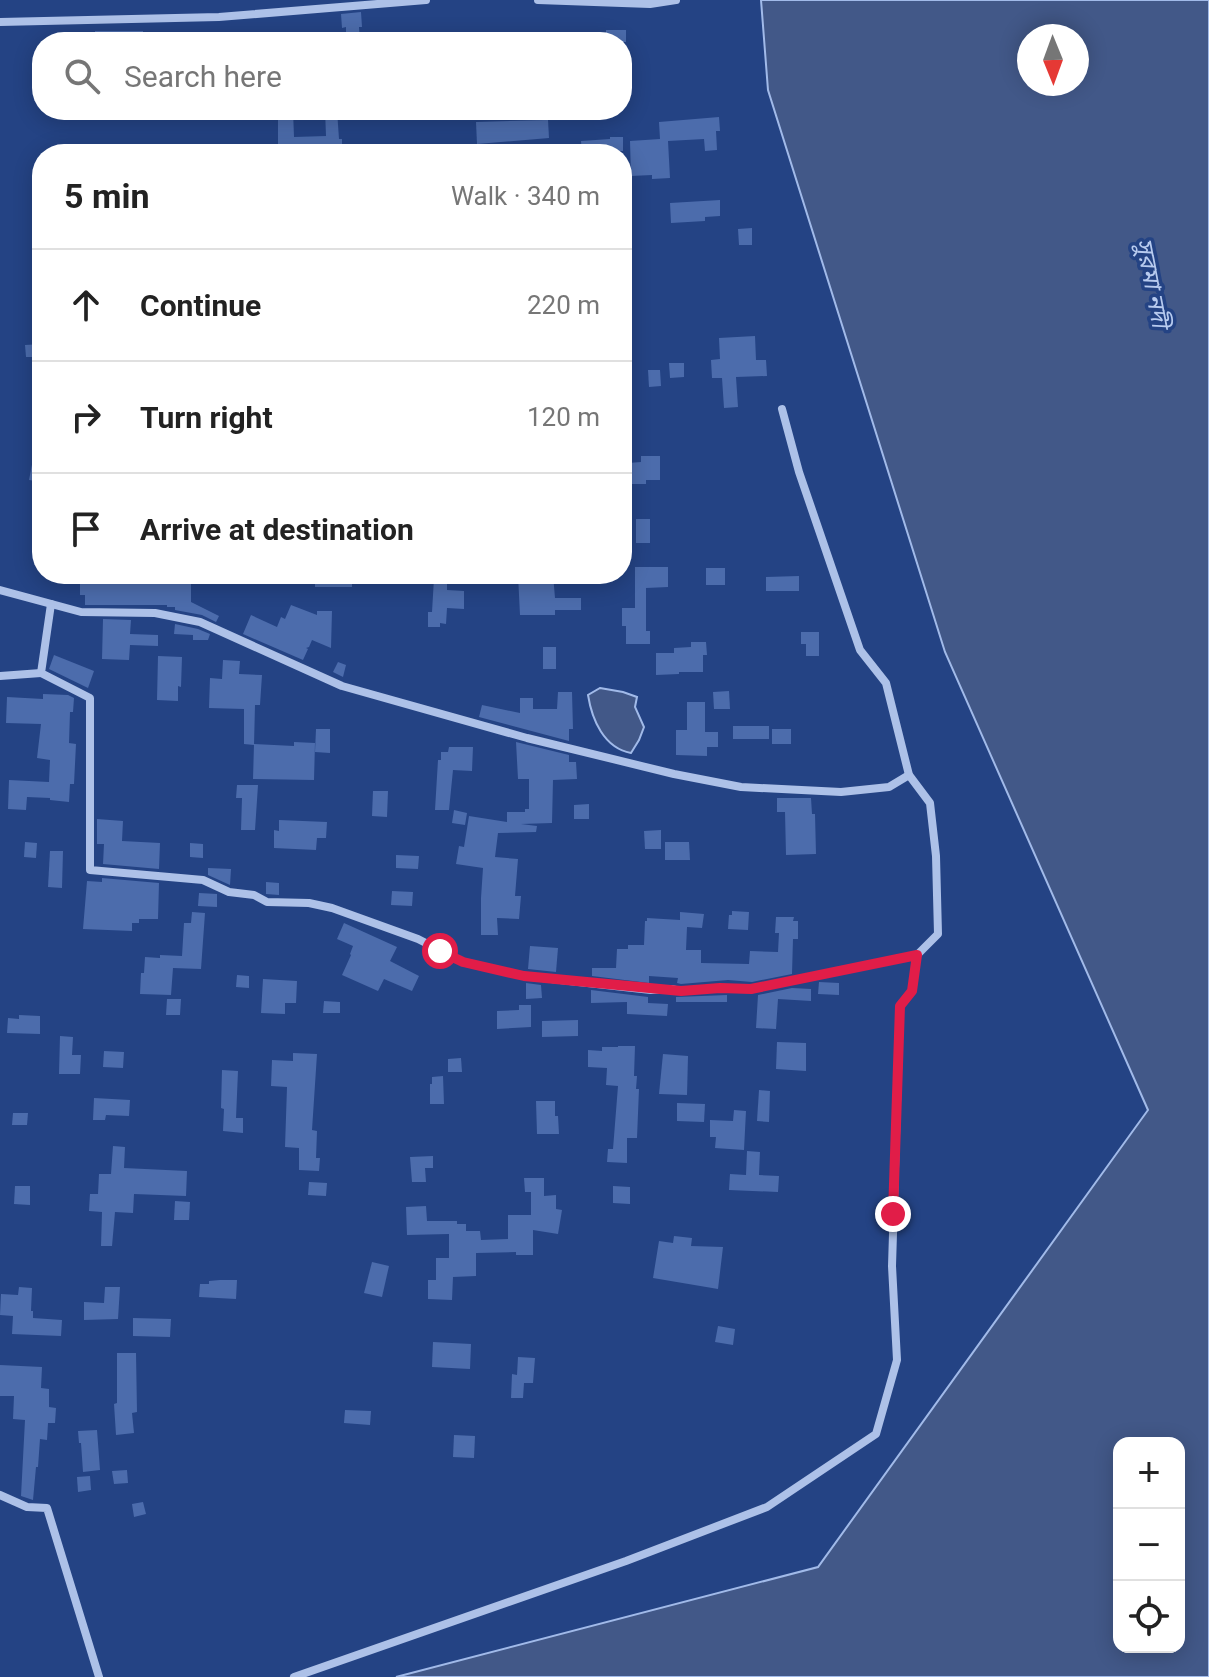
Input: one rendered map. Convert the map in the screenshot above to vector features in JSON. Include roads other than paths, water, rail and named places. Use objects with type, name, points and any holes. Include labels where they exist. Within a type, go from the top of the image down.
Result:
[{"type":"street","points":[[0,22],[219,17],[426,0]]},
{"type":"street","points":[[538,0],[650,4],[676,0]]},
{"type":"street","points":[[0,676],[41,673],[90,698],[90,870],[203,880],[229,892],[254,895],[267,902],[309,903],[332,908],[418,939],[463,962],[524,976],[651,990],[751,989],[917,955],[938,934],[936,856],[930,803],[909,775],[886,683],[860,650],[799,472],[782,409]]},
{"type":"street","points":[[0,590],[81,612],[155,613],[200,622],[342,686],[527,738],[674,774],[741,787],[841,792],[889,787],[909,775]]},
{"type":"street","points":[[41,673],[51,604]]},
{"type":"street","points":[[294,1677],[626,1561],[767,1507],[876,1434],[897,1360],[892,1266],[900,1006],[912,991],[917,955]]},
{"type":"street","points":[[0,1495],[27,1507],[47,1508],[99,1677]]},
{"type":"water","name":"সুরমা নদী","points":[[761,0],[1209,0],[1209,1677],[396,1677],[818,1567],[1148,1110],[945,652],[768,90]]},
{"type":"water","points":[[600,688],[637,697],[635,707],[644,727],[631,753],[613,745],[596,723],[588,695]]}]
